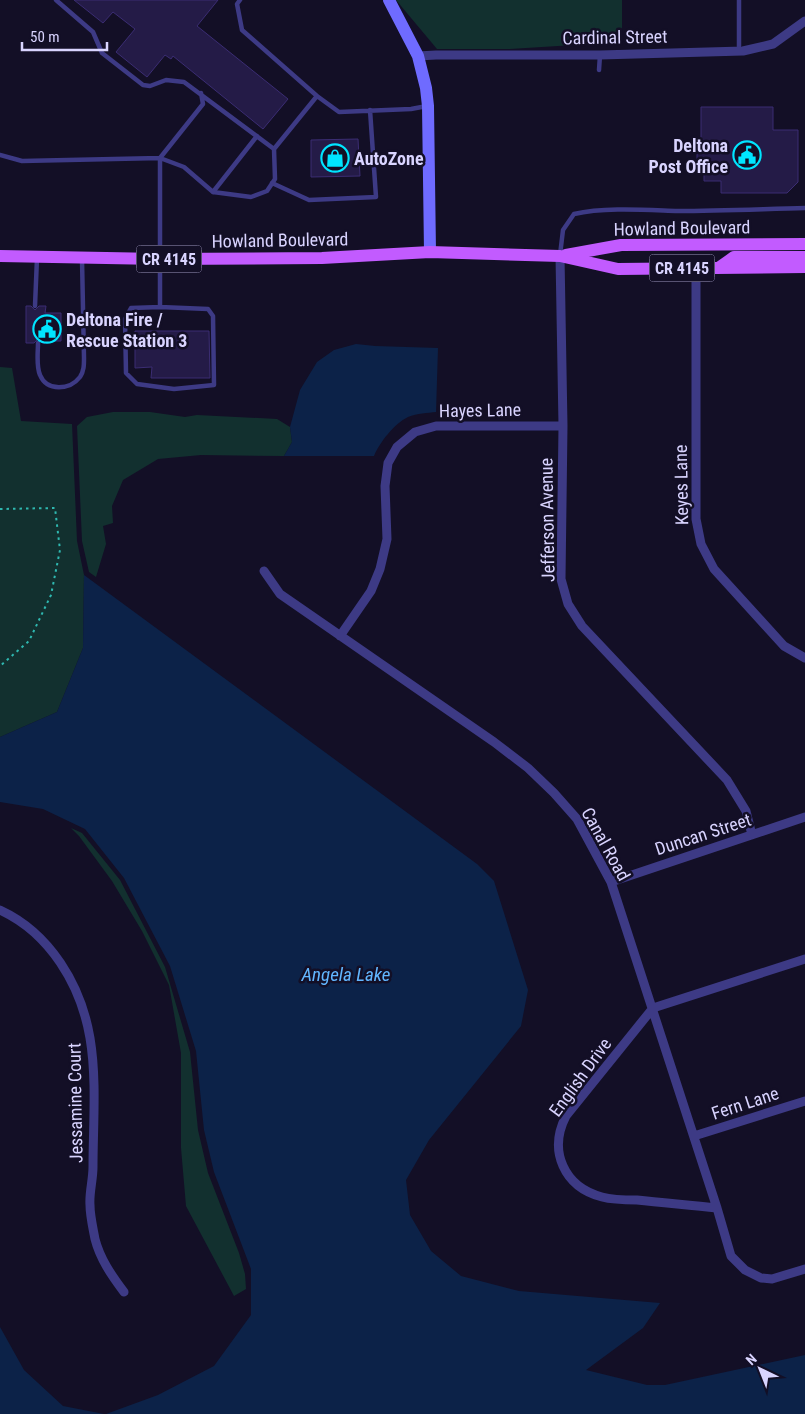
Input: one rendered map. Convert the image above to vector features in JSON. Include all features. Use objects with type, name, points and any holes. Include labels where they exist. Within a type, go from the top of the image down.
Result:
[{"type":"main road","name":"Howland Boulevard","points":[[560,256],[621,245],[805,244]]},
{"type":"main road","name":"Howland Boulevard","points":[[0,256],[159,259],[322,258],[430,252],[560,256],[618,269],[805,267]]},
{"type":"main road","points":[[720,267],[734,257],[805,257]]},
{"type":"street","points":[[389,0],[418,56],[426,88],[428,106],[430,252]]},
{"type":"street","name":"Cardinal Street","points":[[418,56],[600,55],[739,51],[773,44],[805,21]]},
{"type":"street","name":"Jefferson Avenue","points":[[560,256],[563,426],[560,579],[568,604],[582,626],[727,780],[746,811],[752,835]]},
{"type":"street","name":"Keyes Lane","points":[[696,267],[696,519],[701,544],[714,569],[784,646],[805,658]]},
{"type":"street","name":"Hayes Lane","points":[[340,636],[371,591],[380,569],[387,539],[385,486],[388,463],[397,447],[415,432],[436,426],[563,426]]},
{"type":"street","name":"Canal Road","points":[[264,571],[280,594],[494,742],[528,768],[554,792],[577,820],[611,882],[731,1256],[745,1270],[761,1278],[772,1279],[805,1269]]},
{"type":"street","name":"Duncan Street","points":[[611,882],[805,818]]},
{"type":"street","name":"Jessamine Court","points":[[0,910],[33,931],[58,957],[82,1003],[90,1039],[94,1077],[93,1171],[90,1205],[95,1241],[108,1272],[124,1292]]},
{"type":"street","points":[[653,1008],[805,959]]},
{"type":"street","name":"English Drive","points":[[653,1008],[566,1116],[561,1126],[558,1146],[560,1162],[566,1173],[580,1188],[603,1198],[717,1208]]},
{"type":"street","name":"Fern Lane","points":[[694,1136],[805,1101]]},
{"type":"lane","points":[[56,0],[93,32],[102,53],[143,85],[150,86],[166,80],[184,82],[274,149]]},
{"type":"lane","points":[[240,0],[236,4],[242,30],[317,96],[340,112],[411,109],[428,106]]},
{"type":"lane","points":[[739,0],[739,51]]},
{"type":"lane","points":[[599,70],[600,55]]},
{"type":"lane","points":[[160,307],[160,158],[203,104],[201,93]]},
{"type":"lane","points":[[0,155],[22,161],[160,158],[184,168],[213,192],[251,197],[267,191],[275,179],[274,149],[317,96]]},
{"type":"lane","points":[[272,183],[309,200],[376,197],[370,110]]},
{"type":"lane","points":[[213,192],[258,136]]},
{"type":"lane","points":[[560,256],[563,230],[574,214],[581,212],[805,208]]},
{"type":"lane","points":[[35,306],[37,256]]},
{"type":"lane","points":[[38,343],[38,369],[45,382],[52,387],[61,388],[72,384],[80,377],[84,369],[82,257]]},
{"type":"lane","points":[[160,307],[208,309],[214,316],[214,385],[174,390],[137,384],[126,373],[125,319],[131,308],[160,307]]},
{"type":"path","points":[[0,510],[55,508],[60,550],[51,595],[28,642],[0,666]]},
{"type":"green space","points":[[396,0],[622,0],[622,42],[510,49],[437,49]]},
{"type":"green space","points":[[0,367],[12,368],[21,421],[72,424],[77,541],[84,575],[83,648],[57,712],[0,737]]},
{"type":"green space","points":[[113,412],[150,412],[185,417],[197,415],[277,419],[290,427],[292,442],[284,456],[201,455],[158,459],[123,480],[112,506],[113,523],[103,526],[106,544],[96,577],[89,572],[82,541],[77,426],[87,417]]},
{"type":"green space","points":[[71,828],[82,833],[120,880],[165,967],[190,1052],[198,1130],[208,1173],[239,1253],[245,1274],[246,1289],[234,1296],[186,1206],[181,1148],[181,1053],[169,985],[142,931],[112,881]]},
{"type":"water","points":[[356,344],[438,348],[436,412],[415,415],[403,420],[388,434],[374,456],[284,456],[292,442],[290,427],[300,390],[317,362],[334,350]]},
{"type":"water","name":"Angela Lake","points":[[84,575],[477,864],[494,881],[528,990],[521,1026],[429,1140],[406,1180],[410,1215],[431,1251],[461,1276],[519,1291],[660,1303],[643,1328],[586,1370],[647,1385],[665,1385],[805,1355],[805,1414],[106,1414],[158,1395],[214,1366],[251,1315],[251,1269],[214,1172],[204,1130],[196,1051],[170,966],[124,878],[85,829],[43,809],[0,802],[0,737],[57,712],[83,648]]},
{"type":"water","points":[[0,1327],[24,1370],[63,1406],[104,1414],[0,1414]]},
{"type":"building","points":[[74,0],[218,0],[197,26],[288,99],[263,129],[173,56],[171,59],[165,55],[147,77],[116,52],[135,29],[113,12],[103,23]]},
{"type":"building","name":"Deltona Post Office","points":[[701,107],[773,107],[773,130],[798,130],[798,182],[787,193],[721,193],[721,181],[704,181],[704,170],[697,170],[697,140],[701,140]]},
{"type":"building","name":"AutoZone","points":[[358,139],[360,176],[311,177],[311,140]]},
{"type":"building","points":[[26,306],[31,306],[35,310],[39,306],[46,306],[45,313],[61,313],[61,341],[46,341],[42,343],[38,339],[34,343],[26,343]]},
{"type":"building","points":[[135,331],[209,331],[210,378],[151,378],[152,367],[135,368]]},
{"type":"place","name":"Deltona Post Office","points":[[747,155]]},
{"type":"place","name":"AutoZone","points":[[335,158]]},
{"type":"place","name":"Deltona Fire / Rescue Station 3","points":[[47,329]]}]
